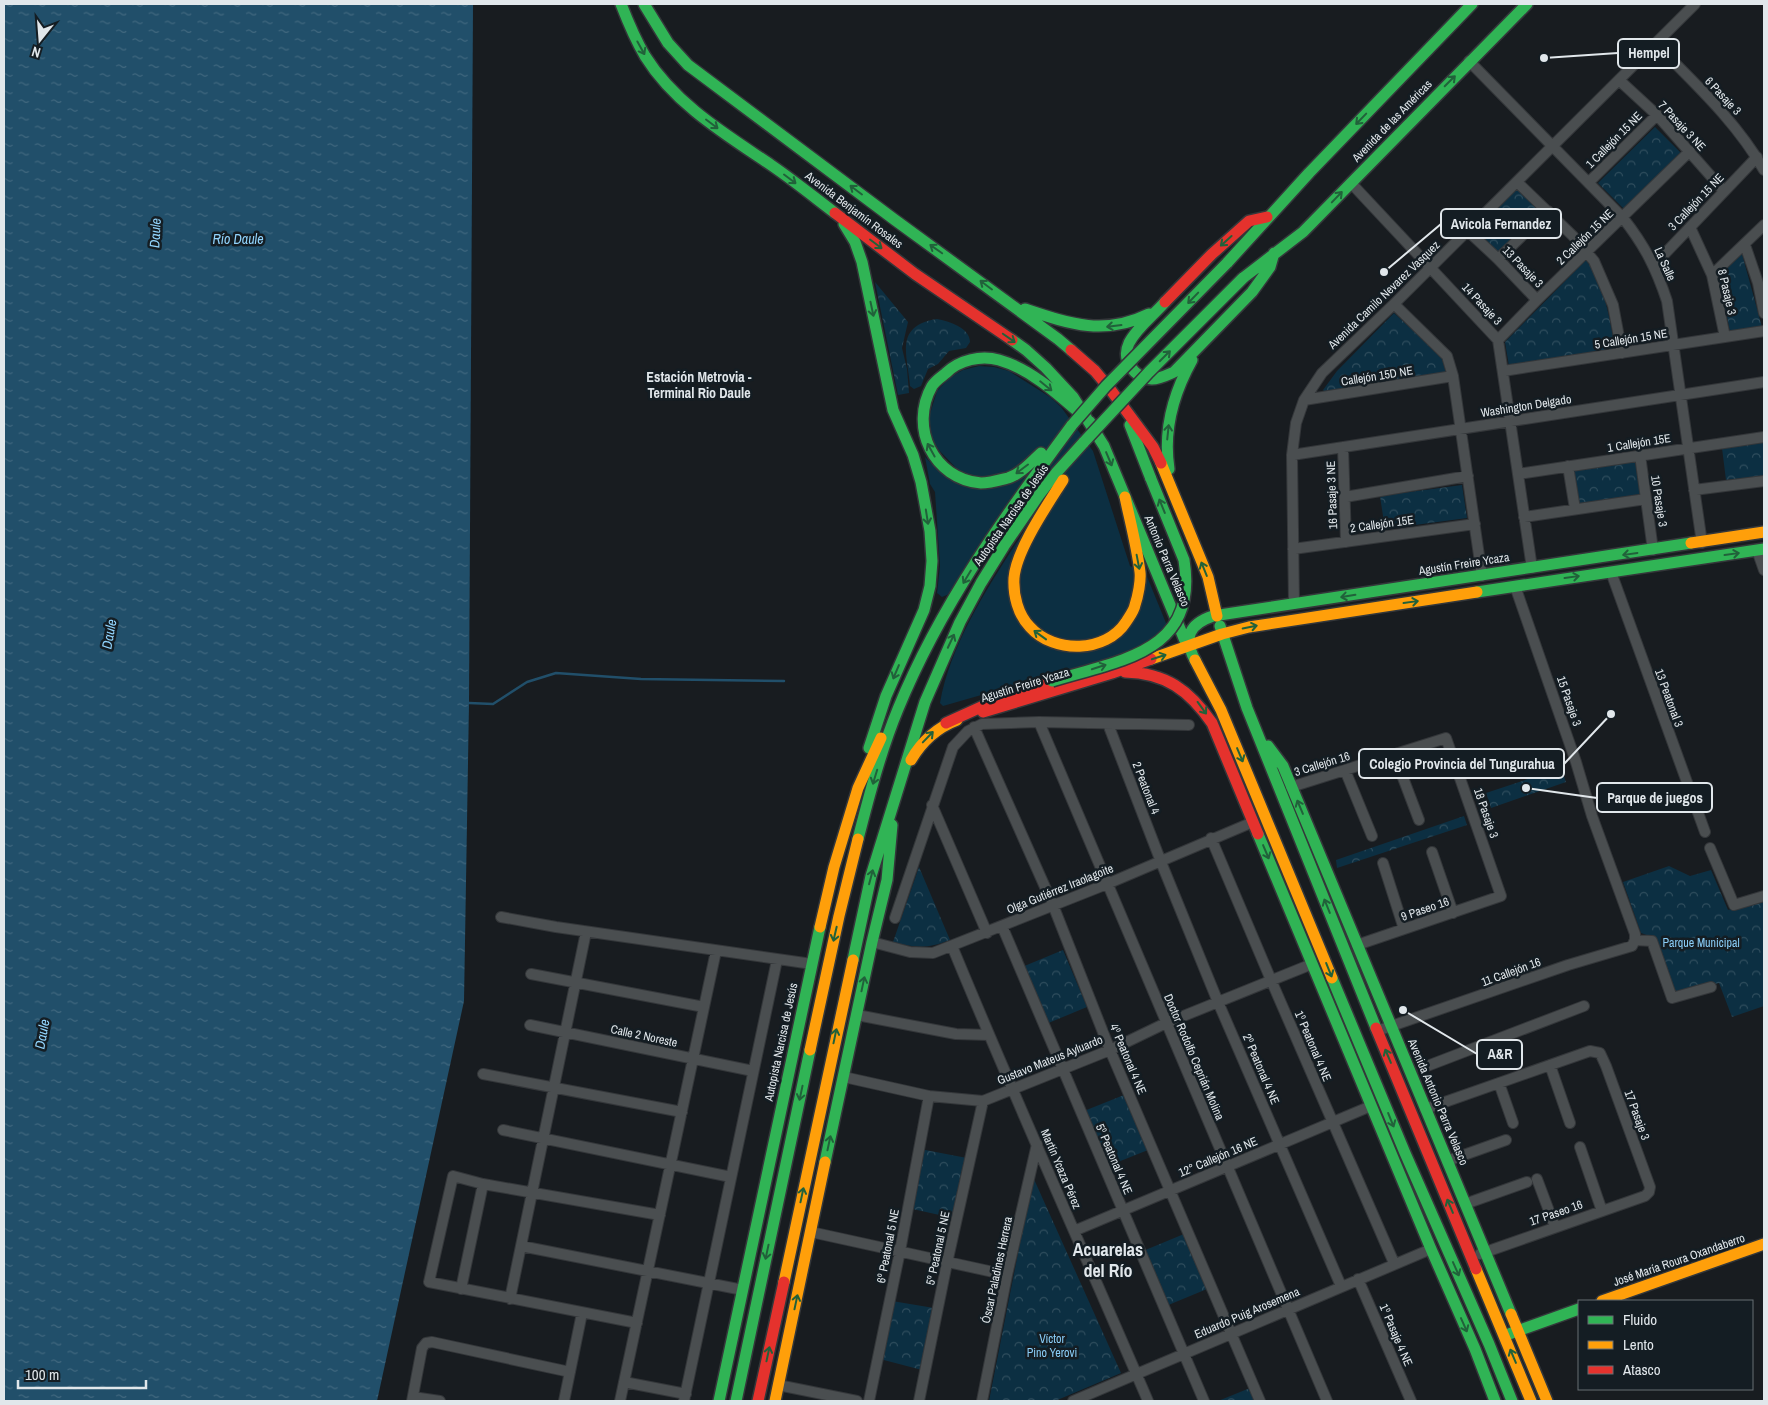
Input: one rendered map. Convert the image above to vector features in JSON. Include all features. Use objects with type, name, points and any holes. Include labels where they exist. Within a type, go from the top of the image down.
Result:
[{"type":"main road","name":"Avenida Benjamín Rosales","points":[[621,4],[646,57],[675,93],[731,139],[772,166],[915,274],[1026,350],[1046,368],[1073,398],[1090,422]]},
{"type":"main road","name":"Avenida Benjamín Rosales","points":[[644,4],[668,43],[688,65],[1078,355],[1095,371],[1124,407]]},
{"type":"main road","points":[[1455,22],[1466,4]]},
{"type":"main road","name":"Avenida de las Américas","points":[[1267,218],[1472,4]]},
{"type":"main road","name":"Avenida de las Américas","points":[[1274,253],[1303,232],[1527,4]]},
{"type":"main road","points":[[837,215],[850,233],[862,263],[894,411],[915,463],[933,551],[928,598],[872,735],[858,788]]},
{"type":"main road","points":[[1267,218],[1248,221],[1212,254],[1131,339],[1126,352],[1127,359],[1134,372],[1148,379],[1157,380],[1166,377],[1204,343],[1252,292],[1270,267],[1274,253]]},
{"type":"main road","name":"Autopista Narcisa de Jesús","points":[[719,1401],[834,867],[858,788],[883,734],[944,615],[992,535],[1072,425],[1106,386],[1227,263],[1267,218]]},
{"type":"main road","name":"Autopista Narcisa de Jesús","points":[[758,1401],[856,938],[871,876],[914,735],[942,661],[964,614],[1004,546],[1056,473],[1149,372],[1243,278],[1274,253]]},
{"type":"main road","points":[[1013,305],[1072,324],[1098,328],[1128,324],[1159,308]]},
{"type":"main road","points":[[1175,498],[1168,466],[1167,432],[1179,386],[1190,363],[1204,343]]},
{"type":"main road","points":[[1072,425],[1021,471],[1010,478],[988,483],[967,481],[949,471],[932,454],[922,426],[924,405],[932,388],[942,375],[958,364],[977,358],[997,360],[1020,368],[1032,375],[1090,422]]},
{"type":"main road","points":[[946,723],[1001,698],[1147,650],[1163,638],[1178,618],[1187,591],[1187,571],[1124,407]]},
{"type":"main road","points":[[1124,407],[1153,447],[1160,461],[1208,577],[1217,616]]},
{"type":"main road","name":"Antonio Parra Velasco","points":[[1090,422],[1104,446],[1188,648],[1221,710]]},
{"type":"main road","points":[[1084,442],[1026,545],[1016,566],[1014,578],[1017,608],[1029,626],[1043,638],[1054,644],[1066,647],[1089,647],[1110,640],[1119,633],[1131,616],[1139,596],[1140,574],[1125,497]]},
{"type":"main road","name":"Agustín Freire Ycaza","points":[[1188,648],[1188,636],[1194,626],[1200,621],[1217,616],[1764,532]]},
{"type":"main road","name":"Agustín Freire Ycaza","points":[[900,786],[912,757],[924,741],[946,723],[1112,673],[1188,648],[1222,634],[1249,627],[1303,618],[1761,550]]},
{"type":"main road","name":"Avenida Antonio Parra Velasco","points":[[1217,616],[1247,708],[1377,1032],[1531,1401]]},
{"type":"main road","points":[[1112,673],[1143,673],[1158,676],[1188,693],[1197,701],[1212,723],[1431,1249],[1475,1349],[1494,1401]]},
{"type":"main road","name":"Autopista Narcisa de Jesús","points":[[736,1401],[837,925],[864,812],[902,698]]},
{"type":"main road","name":"Avenida Antonio Parra Velasco","points":[[1247,708],[1262,736],[1283,766],[1547,1401]]},
{"type":"main road","points":[[1221,710],[1227,759]]},
{"type":"main road","points":[[1221,710],[1405,1153],[1512,1401]]},
{"type":"main road","name":"Autopista Narcisa de Jesús","points":[[775,1401],[888,874],[894,802]]},
{"type":"main road","points":[[1394,1158],[1405,1153]]},
{"type":"main road","name":"José María Roura Oxandaberro","points":[[1605,1300],[1764,1244]]},
{"type":"main road","points":[[1504,1336],[1578,1309]]},
{"type":"main road","points":[[1475,1349],[1488,1344]]},
{"type":"main road","points":[[1527,1389],[1540,1385]]},
{"type":"street","name":"Avenida Camilo Nevarez Vasquez","points":[[1294,604],[1292,455],[1296,423],[1304,400],[1322,373],[1431,268],[1695,4]]},
{"type":"street","name":"6 Pasaje 3","points":[[1656,44],[1723,112],[1757,157],[1764,170]]},
{"type":"street","name":"La Salle","points":[[1469,62],[1623,218],[1637,236],[1654,265],[1667,301],[1702,543]]},
{"type":"street","name":"7 Pasaje 3 NE","points":[[1619,80],[1657,115],[1724,191]]},
{"type":"street","name":"1 Callejón 15 NE","points":[[1589,182],[1657,115]]},
{"type":"street","name":"2 Callejón 15 NE","points":[[1498,340],[1690,151]]},
{"type":"street","name":"3 Callejón 15 NE","points":[[1654,265],[1757,157]]},
{"type":"street","points":[[1517,182],[1573,236],[1594,261],[1613,305],[1622,353]]},
{"type":"street","name":"14 Pasaje 3","points":[[1351,183],[1498,340],[1532,568]]},
{"type":"street","points":[[1498,259],[1548,211]]},
{"type":"street","points":[[1712,275],[1764,225]]},
{"type":"street","name":"8 Pasaje 3","points":[[1690,227],[1712,275],[1724,337]]},
{"type":"street","name":"13 Pasaje 3","points":[[1468,231],[1538,300]]},
{"type":"street","points":[[1745,245],[1758,283],[1764,313]]},
{"type":"street","points":[[1394,304],[1447,356],[1453,376],[1482,576]]},
{"type":"street","name":"5 Callejón 15 NE","points":[[1502,371],[1764,331]]},
{"type":"street","name":"Callejón 15D NE","points":[[1304,400],[1453,376]]},
{"type":"street","name":"Washington Delgado","points":[[1292,455],[1764,382]]},
{"type":"street","name":"1 Callejón 15E","points":[[1518,474],[1764,437]]},
{"type":"street","name":"16 Pasaje 3 NE","points":[[1343,447],[1346,542]]},
{"type":"street","name":"10 Pasaje 3","points":[[1640,456],[1653,550]]},
{"type":"street","points":[[1568,466],[1575,509]]},
{"type":"street","points":[[1345,497],[1468,476]]},
{"type":"street","points":[[1694,490],[1764,481]]},
{"type":"street","points":[[1524,517],[1646,499]]},
{"type":"street","name":"2 Callejón 15E","points":[[1293,549],[1474,524]]},
{"type":"street","points":[[1761,550],[1764,570]]},
{"type":"street","name":"13 Peatonal 3","points":[[1611,572],[1705,832]]},
{"type":"street","name":"15 Pasaje 3","points":[[1515,586],[1635,934],[1635,940]]},
{"type":"street","points":[[895,918],[953,747],[974,727],[982,724],[1039,722],[1190,725]]},
{"type":"street","name":"Doctor Rodolfo Ceprián Molina","points":[[1039,722],[1106,884],[1327,1401]]},
{"type":"street","name":"2 Peatonal 4","points":[[1108,724],[1160,860]]},
{"type":"street","name":"4º Peatonal 4 NE","points":[[974,727],[1053,905],[1110,1050],[1260,1401]]},
{"type":"street","name":"3 Callejón 16","points":[[1291,787],[1446,738]]},
{"type":"street","name":"18 Pasaje 3","points":[[1446,738],[1501,896]]},
{"type":"street","points":[[1394,754],[1419,820]]},
{"type":"street","points":[[1345,770],[1372,836]]},
{"type":"street","points":[[932,805],[987,932]]},
{"type":"street","name":"Olga Gutiérrez Iraolagoite","points":[[872,942],[910,952],[933,953],[1106,884],[1211,838],[1253,822]]},
{"type":"street","name":"1º Peatonal 4 NE","points":[[1211,838],[1394,1263]]},
{"type":"street","points":[[1710,848],[1734,905],[1764,896]]},
{"type":"street","points":[[1432,852],[1453,913]]},
{"type":"street","name":"2º Peatonal 4 NE","points":[[1160,860],[1218,1002],[1341,1286]]},
{"type":"street","points":[[1384,863],[1404,929]]},
{"type":"street","name":"9 Paseo 16","points":[[1358,945],[1501,896]]},
{"type":"street","points":[[501,917],[586,932],[812,964]]},
{"type":"street","name":"5º Peatonal 4 NE","points":[[1002,926],[1204,1401]]},
{"type":"street","points":[[510,1299],[586,932]]},
{"type":"street","points":[[1635,940],[1652,941],[1672,998],[1711,987]]},
{"type":"street","name":"11 Callejón 16","points":[[1377,1032],[1470,1001],[1568,965],[1632,946],[1635,940]]},
{"type":"street","name":"Martín Ycaza Pérez","points":[[952,946],[1148,1401]]},
{"type":"street","points":[[620,1401],[716,951]]},
{"type":"street","points":[[624,1382],[685,1398],[777,960]]},
{"type":"street","name":"Gustavo Mateus Ayluardo","points":[[844,1077],[929,1096],[983,1101],[1110,1050],[1166,1023],[1312,964]]},
{"type":"street","points":[[531,974],[704,1008]]},
{"type":"street","points":[[1422,1068],[1584,1006]]},
{"type":"street","points":[[857,1015],[956,1034],[989,1035]]},
{"type":"street","name":"Calle 2 Noreste","points":[[530,1026],[753,1071]]},
{"type":"street","name":"17 Pasaje 3","points":[[1550,1065],[1595,1051],[1602,1056],[1650,1187],[1649,1192]]},
{"type":"street","points":[[1426,1109],[1550,1065],[1570,1123]]},
{"type":"street","points":[[483,1074],[682,1112]]},
{"type":"street","points":[[1499,1083],[1513,1123]]},
{"type":"street","name":"6º Peatonal 5 NE","points":[[869,1401],[929,1096]]},
{"type":"street","name":"5º Peatonal 5 NE","points":[[920,1401],[947,1263],[983,1101]]},
{"type":"street","name":"12° Callejón 16 NE","points":[[1074,1230],[1371,1106]]},
{"type":"street","points":[[503,1130],[731,1177]]},
{"type":"street","points":[[1447,1161],[1506,1140]]},
{"type":"street","name":"Óscar Paladines Herrera","points":[[982,1401],[1007,1275],[1037,1144]]},
{"type":"street","points":[[1580,1147],[1602,1211]]},
{"type":"street","points":[[637,1323],[430,1282],[454,1176],[483,1184],[660,1215]]},
{"type":"street","points":[[1537,1178],[1555,1227]]},
{"type":"street","points":[[1465,1204],[1527,1182]]},
{"type":"street","points":[[460,1289],[483,1184]]},
{"type":"street","name":"17 Paseo 16","points":[[1471,1257],[1645,1196],[1649,1192]]},
{"type":"street","points":[[811,1232],[1007,1275]]},
{"type":"street","points":[[521,1246],[743,1290]]},
{"type":"street","name":"Eduardo Puig Arosemena","points":[[1073,1401],[1394,1263],[1431,1249]]},
{"type":"street","name":"1º Pasaje 4 NE","points":[[1358,1279],[1411,1401]]},
{"type":"street","points":[[564,1401],[582,1312]]},
{"type":"street","points":[[440,1401],[413,1399],[422,1348],[426,1343],[432,1342],[570,1372]]},
{"type":"street","points":[[778,1385],[857,1401]]},
{"type":"green space","points":[[1655,127],[1681,153],[1624,209],[1598,183]]},
{"type":"green space","points":[[1517,189],[1540,212],[1498,252],[1474,231]]},
{"type":"green space","points":[[1742,254],[1762,327],[1730,332],[1719,276]]},
{"type":"green space","points":[[1586,260],[1602,292],[1609,315],[1615,349],[1509,366],[1505,342]]},
{"type":"green space","points":[[875,282],[908,322],[902,348],[907,369],[909,393],[898,395]]},
{"type":"green space","points":[[1394,313],[1441,356],[1446,373],[1325,392],[1323,390],[1337,371]]},
{"type":"green space","points":[[937,319],[953,323],[963,329],[967,333],[970,342],[966,348],[949,351],[938,364],[928,369],[921,386],[914,389],[910,386],[906,344],[914,328]]},
{"type":"green space","points":[[979,366],[1009,371],[1050,397],[1061,407],[1093,451],[1130,566],[1146,574],[1168,628],[1132,652],[943,706],[940,703],[946,679],[954,654],[965,630],[977,606],[1033,517],[947,595],[942,597],[937,593],[940,566],[935,492],[930,484],[925,457],[940,472],[960,472],[933,444],[929,417],[937,391],[950,377],[963,370]]},
{"type":"green space","points":[[1764,442],[1764,476],[1726,480],[1722,448]]},
{"type":"green space","points":[[1635,461],[1640,494],[1578,504],[1573,470]]},
{"type":"green space","points":[[1462,485],[1467,518],[1385,529],[1380,496]]},
{"type":"green space","points":[[1561,768],[1566,782],[1491,808],[1486,793]]},
{"type":"green space","points":[[1464,816],[1467,825],[1337,868],[1336,860]]},
{"type":"green space","name":"Parque Municipal","points":[[1669,866],[1690,876],[1711,870],[1728,910],[1764,898],[1764,1006],[1732,1017],[1719,983],[1676,995],[1655,938],[1641,933],[1623,882]]},
{"type":"green space","points":[[919,867],[950,940],[928,946],[893,942]]},
{"type":"green space","points":[[1063,950],[1087,1007],[1046,1024],[1022,967]]},
{"type":"green space","points":[[1124,1095],[1148,1150],[1108,1166],[1084,1111]]},
{"type":"green space","points":[[920,1149],[967,1158],[953,1218],[908,1208]]},
{"type":"green space","name":"Víctor Pino Yerovi","points":[[1033,1177],[1121,1373],[1055,1401],[989,1401]]},
{"type":"green space","points":[[1184,1234],[1207,1289],[1166,1306],[1143,1251]]},
{"type":"green space","points":[[892,1301],[934,1308],[922,1370],[880,1359]]},
{"type":"green space","points":[[1250,1388],[1256,1401],[1218,1401]]},
{"type":"water","name":"Río Daule","points":[[4,4],[473,4],[469,703],[464,1001],[377,1401],[4,1401]]},
{"type":"waterway","points":[[469,703],[493,704],[527,682],[556,673],[641,679],[784,681]]},
{"type":"traffic: fast","points":[[621,4],[645,56],[671,89],[719,130],[835,213]]},
{"type":"traffic: fast","points":[[644,4],[668,43],[688,65],[1071,350]]},
{"type":"traffic: fast","points":[[1227,263],[1309,173],[1472,4]]},
{"type":"traffic: fast","points":[[1243,278],[1303,232],[1527,4]]},
{"type":"traffic: fast","points":[[844,224],[855,242],[862,262],[893,410],[913,455],[921,482],[930,531],[932,561],[930,586],[924,610],[886,696],[869,748]]},
{"type":"traffic: fast","points":[[1165,302],[1136,332],[1127,349],[1128,362],[1131,367],[1135,372],[1146,378],[1163,377],[1174,372],[1252,292],[1270,267],[1274,253]]},
{"type":"traffic: fast","points":[[1072,425],[1106,386],[1227,263]]},
{"type":"traffic: fast","points":[[1084,442],[1149,372],[1243,278]]},
{"type":"traffic: fast","points":[[1025,309],[1072,323],[1102,326],[1133,321],[1149,314]]},
{"type":"traffic: fast","points":[[1012,340],[1046,368],[1073,397],[1104,446],[1188,648]]},
{"type":"traffic: fast","points":[[1041,453],[1017,474],[994,481],[981,483],[964,479],[950,472],[938,461],[930,448],[925,434],[923,418],[932,386],[951,369],[964,362],[978,358],[999,360],[1036,378],[1090,422]]},
{"type":"traffic: fast","points":[[1169,469],[1167,440],[1171,413],[1185,373],[1192,360]]},
{"type":"traffic: fast","points":[[858,839],[886,741],[915,671],[934,634],[954,597],[999,527],[1072,425]]},
{"type":"traffic: fast","points":[[1130,425],[1151,479]]},
{"type":"traffic: fast","points":[[853,960],[871,876],[925,702],[960,622],[1004,546],[1039,495],[1084,442]]},
{"type":"traffic: fast","points":[[1052,681],[1128,658],[1149,648],[1167,634],[1179,615],[1185,591],[1184,560],[1151,479]]},
{"type":"traffic: fast","points":[[1195,660],[1189,645],[1190,633],[1198,623],[1213,616],[1691,543]]},
{"type":"traffic: fast","points":[[1477,592],[1764,549]]},
{"type":"traffic: fast","points":[[1220,626],[1247,708],[1376,1028]]},
{"type":"traffic: fast","points":[[1268,746],[1283,766],[1511,1314]]},
{"type":"traffic: fast","points":[[825,1162],[887,880],[892,825]]},
{"type":"traffic: fast","points":[[1258,834],[1431,1249],[1475,1349],[1495,1401]]},
{"type":"traffic: fast","points":[[719,1401],[820,927]]},
{"type":"traffic: fast","points":[[1332,978],[1512,1401]]},
{"type":"traffic: fast","points":[[736,1401],[810,1050]]},
{"type":"traffic: fast","points":[[1509,1334],[1578,1309]]},
{"type":"traffic: slow","points":[[1161,463],[1208,577],[1217,616]]},
{"type":"traffic: slow","points":[[1063,480],[1026,541],[1020,554],[1014,578],[1015,598],[1022,617],[1040,636],[1052,642],[1080,646],[1106,640],[1117,632],[1133,612],[1138,593],[1140,572],[1125,497]]},
{"type":"traffic: slow","points":[[1691,543],[1764,532]]},
{"type":"traffic: slow","points":[[1151,659],[1222,634],[1249,627],[1477,592]]},
{"type":"traffic: slow","points":[[1195,660],[1221,710],[1332,978]]},
{"type":"traffic: slow","points":[[911,760],[930,736],[942,727],[957,720]]},
{"type":"traffic: slow","points":[[820,927],[834,867],[858,788],[881,738]]},
{"type":"traffic: slow","points":[[810,1050],[858,839]]},
{"type":"traffic: slow","points":[[784,1282],[853,960]]},
{"type":"traffic: slow","points":[[775,1401],[825,1162]]},
{"type":"traffic: slow","points":[[1605,1300],[1764,1244]]},
{"type":"traffic: slow","points":[[1476,1269],[1531,1401]]},
{"type":"traffic: slow","points":[[1511,1314],[1547,1401]]},
{"type":"traffic: jam","points":[[835,213],[915,274],[1012,340]]},
{"type":"traffic: jam","points":[[1165,302],[1212,254],[1249,221],[1267,217]]},
{"type":"traffic: jam","points":[[1071,350],[1095,371],[1110,389],[1153,447],[1161,463]]},
{"type":"traffic: jam","points":[[983,712],[1112,673],[1151,659]]},
{"type":"traffic: jam","points":[[1125,672],[1140,673],[1164,680],[1185,693],[1203,711],[1212,723],[1258,834]]},
{"type":"traffic: jam","points":[[946,723],[1001,698],[1052,681]]},
{"type":"traffic: jam","points":[[1376,1028],[1476,1269]]},
{"type":"traffic: jam","points":[[758,1401],[784,1282]]},
{"type":"place","name":"Hempel","points":[[1544,58]]},
{"type":"place","name":"Avicola Fernandez","points":[[1384,272]]},
{"type":"place","name":"Colegio Provincia del Tungurahua","points":[[1611,714]]},
{"type":"place","name":"Parque de juegos","points":[[1526,788]]},
{"type":"place","name":"A&R","points":[[1403,1010]]},
{"type":"district","name":"Estación Metrovia - Terminal Rio Daule","points":[[699,386]]},
{"type":"district","name":"Acuarelas del Río","points":[[1108,1260]]},
{"type":"water label","name":"Daule","points":[[155,233]]},
{"type":"water label","name":"Daule","points":[[109,634]]},
{"type":"water label","name":"Daule","points":[[42,1034]]}]
